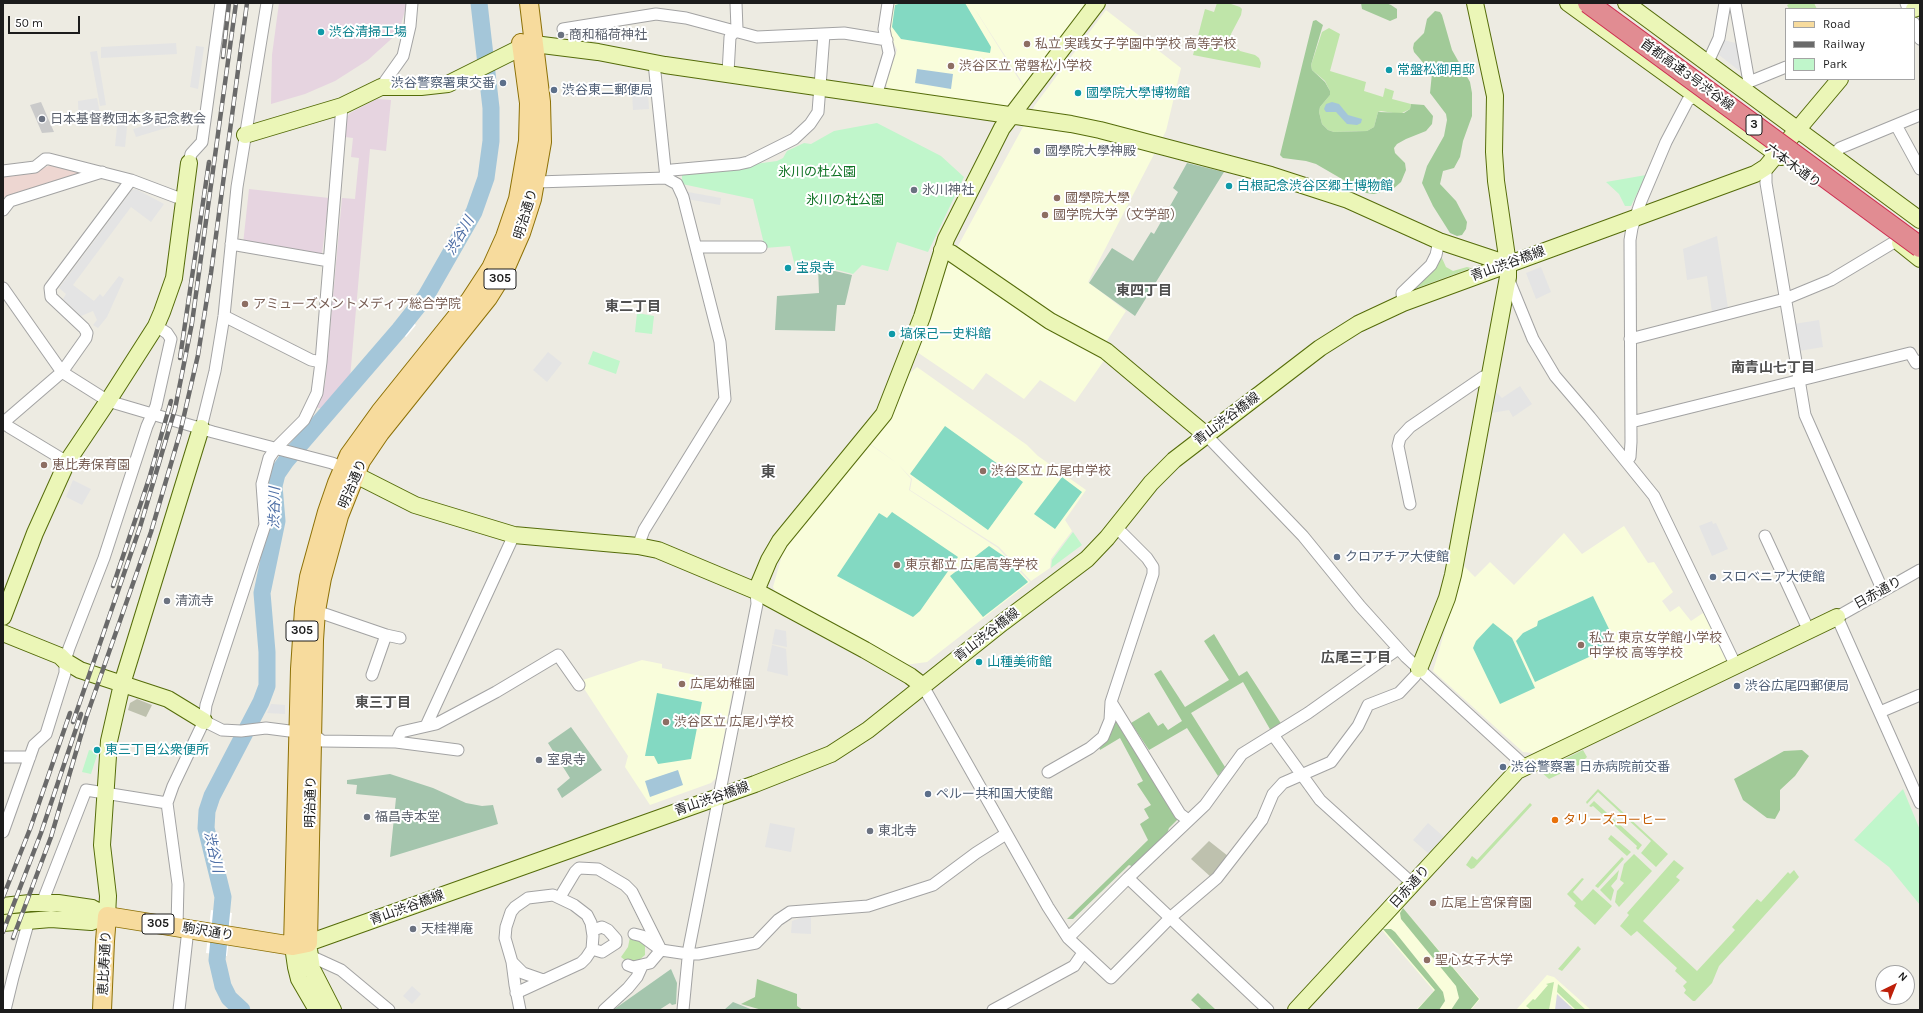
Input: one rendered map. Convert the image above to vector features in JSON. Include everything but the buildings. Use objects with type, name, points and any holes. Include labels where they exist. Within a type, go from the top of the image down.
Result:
[{"type":"highway","name":"首都高速3号渋谷線","points":[[1588,3],[1920,247]]},
{"type":"highway","name":"首都高速3号渋谷線","points":[[1608,3],[1920,232]]},
{"type":"main road","name":"明治通り","points":[[306,733],[300,669],[304,609],[317,545],[349,471],[361,461],[380,433],[480,310],[496,286],[522,233],[536,182],[542,142],[542,122],[537,66],[528,46],[516,3]]},
{"type":"main road","name":"明治通り","points":[[297,947],[306,733],[313,670],[316,611],[349,471],[349,455],[373,421],[477,290],[497,256],[505,238],[518,199],[528,141],[529,3]]},
{"type":"main road","name":"駒沢通り","points":[[107,916],[297,947]]},
{"type":"main road","name":"恵比寿通り","points":[[102,1010],[104,941],[107,916]]},
{"type":"street","points":[[3,617],[35,533],[67,462],[156,326],[174,278],[190,154],[202,142],[221,3]]},
{"type":"street","points":[[107,916],[108,896],[102,844],[109,740],[122,684],[201,428],[215,371],[224,316],[230,244],[245,135],[267,3]]},
{"type":"street","points":[[381,87],[403,56],[410,26],[412,3]]},
{"type":"street","points":[[728,73],[730,37],[737,29],[736,3]]},
{"type":"street","points":[[876,96],[889,53],[884,30],[888,3]]},
{"type":"street","points":[[683,1010],[688,954],[757,604],[756,591],[769,560],[780,541],[884,414],[922,317],[946,239],[1002,128],[1097,3]]},
{"type":"street","points":[[1475,3],[1495,96],[1496,181],[1508,271],[1533,339],[1555,376],[1626,460],[1654,496],[1736,666]]},
{"type":"street","name":"六本木通り","points":[[1568,3],[1698,96],[1920,259]]},
{"type":"street","points":[[1626,3],[1707,64],[1746,86],[1792,135],[1920,239]]},
{"type":"street","points":[[1725,3],[1719,38],[1707,64],[1710,83],[1792,135],[1838,160],[1920,220]]},
{"type":"street","points":[[1735,3],[1746,86]]},
{"type":"street","points":[[563,29],[656,14],[686,18],[756,37],[844,33],[887,40]]},
{"type":"street","points":[[1915,26],[1920,38]]},
{"type":"street","points":[[666,176],[672,170],[748,162],[794,139],[817,116],[824,34]]},
{"type":"street","points":[[245,135],[342,106],[381,87],[443,85],[528,46],[598,52],[654,63],[1071,124],[1100,130],[1270,175],[1348,200],[1508,271]]},
{"type":"street","points":[[654,63],[666,176]]},
{"type":"street","points":[[1746,86],[1785,67]]},
{"type":"street","points":[[1839,80],[1766,167],[1765,175],[1806,415],[1883,591]]},
{"type":"street","points":[[1626,460],[1630,457],[1631,422],[1630,240],[1635,217],[1666,142],[1688,100],[1698,96]]},
{"type":"street","points":[[179,1010],[182,928],[178,884],[167,803],[173,786],[204,721],[206,705],[265,525],[262,484],[269,458],[279,449],[304,420],[317,393],[321,362],[342,106]]},
{"type":"street","points":[[1838,160],[1836,153],[1840,148],[1920,115]]},
{"type":"street","points":[[1896,125],[1920,169]]},
{"type":"street","points":[[1792,135],[1797,153],[1856,196],[1867,220]]},
{"type":"street","points":[[3,171],[35,167],[45,159],[49,158],[131,180],[176,197],[185,198]]},
{"type":"street","name":"青山渋谷橋線","points":[[297,947],[718,797],[831,754],[868,730],[1002,623],[1087,559],[1116,528],[1158,475],[1174,460],[1320,348],[1358,324],[1403,303],[1508,271],[1606,228],[1738,181],[1755,174],[1766,167]]},
{"type":"street","points":[[3,210],[10,201],[102,172]]},
{"type":"street","points":[[536,182],[666,176],[676,184],[683,197],[720,342],[726,399],[644,530],[638,546]]},
{"type":"street","points":[[67,462],[3,422],[62,372],[86,338],[87,333],[84,328],[51,297],[50,288],[131,180]]},
{"type":"street","points":[[1403,303],[1402,293],[1431,265],[1436,255],[1439,241]]},
{"type":"street","points":[[1630,339],[1785,299],[1831,280],[1896,241]]},
{"type":"street","points":[[230,244],[329,261]]},
{"type":"street","points":[[696,248],[761,247]]},
{"type":"street","points":[[942,250],[951,253],[1050,321],[1106,351],[1206,435],[1303,536],[1417,673],[1525,766]]},
{"type":"street","points":[[3,288],[62,372],[108,401],[152,415],[332,463],[415,505],[514,535],[638,546],[658,550],[756,591],[866,650],[910,676],[923,686],[1001,820],[1006,834],[1068,938],[1111,978],[1170,918],[1217,878],[1262,820],[1273,794],[1283,782],[1331,762],[1358,726],[1368,705],[1399,693],[1417,673],[1447,598],[1453,575],[1508,271]]},
{"type":"street","points":[[224,316],[311,360],[321,362]]},
{"type":"street","points":[[3,832],[34,745],[46,734],[65,673],[65,661],[104,558],[147,426],[156,406],[172,339],[167,333],[156,326]]},
{"type":"street","points":[[1631,422],[1910,353],[1916,363],[1920,361]]},
{"type":"street","points":[[1410,504],[1398,446],[1400,438],[1410,427],[1483,377],[1490,377]]},
{"type":"street","points":[[1048,772],[1090,748],[1103,737],[1110,720],[1112,702],[1153,574],[1153,567],[1147,558],[1116,528]]},
{"type":"street","points":[[426,726],[514,535]]},
{"type":"street","points":[[1765,536],[1809,631]]},
{"type":"street","name":"日赤通り","points":[[1297,1010],[1517,771],[1809,631],[1837,617],[1920,570]]},
{"type":"street","points":[[316,611],[386,635],[400,638]]},
{"type":"street","points":[[1837,617],[1920,801]]},
{"type":"street","points":[[3,633],[60,656],[65,661],[80,670],[168,699],[222,730],[241,732],[266,728],[306,733],[322,741],[396,742],[458,750]]},
{"type":"street","points":[[372,675],[386,635]]},
{"type":"street","points":[[1068,938],[1128,878],[1205,805],[1242,754],[1273,735],[1398,649]]},
{"type":"street","points":[[396,742],[401,732],[436,724],[490,695],[558,655],[579,685]]},
{"type":"street","points":[[1880,712],[1920,695]]},
{"type":"street","points":[[1112,702],[1180,814],[1188,820]]},
{"type":"street","points":[[1273,735],[1320,800],[1413,884]]},
{"type":"street","points":[[3,757],[30,757]]},
{"type":"street","points":[[42,902],[86,790],[167,803]]},
{"type":"street","points":[[634,934],[642,936],[661,950],[688,954],[756,943],[775,924],[790,912],[868,906],[933,884],[976,853],[1006,834]]},
{"type":"street","points":[[560,897],[579,868],[598,869],[625,885],[632,892],[661,950]]},
{"type":"street","points":[[1128,878],[1268,1010]]},
{"type":"street","points":[[516,993],[581,963],[592,949],[593,930],[587,915],[560,897],[553,895],[537,896],[522,901],[515,907],[507,922],[505,938],[512,962],[516,993],[520,1010]]},
{"type":"street","name":"駒沢通り","points":[[3,906],[42,902],[92,908],[107,916]]},
{"type":"street","name":"駒沢通り","points":[[3,923],[51,919],[91,922],[107,916]]},
{"type":"street","points":[[6,1010],[13,976],[29,920]]},
{"type":"street","points":[[592,949],[602,952],[617,945],[616,939],[608,930],[602,928],[593,930]]},
{"type":"street","points":[[316,1010],[299,979],[296,967],[290,957],[297,947],[340,970],[389,1010]]},
{"type":"street","name":"明治通り","points":[[297,947],[333,1010]]},
{"type":"street","points":[[628,965],[633,967],[650,963],[661,950]]},
{"type":"street","points":[[993,1010],[1074,966],[1083,953]]},
{"type":"street","points":[[512,962],[523,973],[543,980]]},
{"type":"street","points":[[604,1010],[628,988],[642,966]]},
{"type":"shaded area","points":[[279,3],[407,3],[399,32],[368,60],[335,81],[305,94],[271,104],[272,55]]},
{"type":"shaded area","name":"渋谷区立 常磐松小学校","points":[[892,3],[971,3],[1023,86],[1006,107],[889,90],[885,83],[897,50],[887,29]]},
{"type":"shaded area","name":"私立 実践女子学園中学校 高等学校","points":[[971,3],[1087,3],[1024,85]]},
{"type":"shaded area","name":"國學院大學","points":[[1106,10],[1181,68],[1166,131],[1088,282],[1126,311],[1099,353],[1105,359],[1075,402],[1040,380],[1024,399],[986,373],[973,390],[917,352],[947,266],[1035,105]]},
{"type":"shaded area","points":[[1724,40],[1739,44],[1741,72],[1719,55]]},
{"type":"shaded area","points":[[176,43],[177,54],[101,58],[101,47]]},
{"type":"shaded area","points":[[196,46],[204,47],[198,89],[190,87]]},
{"type":"shaded area","points":[[97,51],[106,105],[100,106],[90,52]]},
{"type":"shaded area","points":[[632,92],[648,92],[649,109],[633,110]]},
{"type":"shaded area","points":[[97,98],[101,119],[79,127],[78,101]]},
{"type":"shaded area","points":[[377,99],[391,100],[386,151],[370,149],[350,378],[323,409],[315,407],[325,384],[342,198],[355,199],[359,158],[351,157],[353,138],[345,137],[347,117],[350,113]]},
{"type":"shaded area","name":"日本基督教団本多記念教会","points":[[41,102],[54,132],[42,133],[30,105]]},
{"type":"shaded area","points":[[183,114],[186,122],[136,137],[133,129]]},
{"type":"shaded area","points":[[118,117],[128,118],[125,147],[115,146]]},
{"type":"shaded area","points":[[1187,163],[1224,172],[1135,316],[1089,283],[1112,248],[1133,261],[1151,232],[1154,234],[1178,192],[1173,188]]},
{"type":"shaded area","points":[[54,164],[83,172],[3,198],[3,176],[26,174]]},
{"type":"shaded area","points":[[136,189],[164,204],[151,222],[131,207],[73,285],[94,301],[100,294],[103,297],[119,276],[124,279],[107,317],[98,328],[93,325],[97,320],[93,311],[81,316],[63,299],[66,294],[59,288],[132,190]]},
{"type":"shaded area","points":[[249,189],[329,198],[322,254],[243,244]]},
{"type":"shaded area","points":[[688,192],[721,198],[720,205],[687,199]]},
{"type":"shaded area","points":[[1717,236],[1728,308],[1712,312],[1707,276],[1687,280],[1683,249]]},
{"type":"shaded area","points":[[818,267],[852,275],[845,305],[837,305],[835,331],[775,330],[777,296],[819,293]]},
{"type":"shaded area","points":[[1541,267],[1551,292],[1536,299],[1526,273]]},
{"type":"shaded area","points":[[1819,320],[1823,347],[1799,351],[1794,324]]},
{"type":"shaded area","points":[[548,352],[562,363],[547,382],[533,370]]},
{"type":"shaded area","name":"渋谷区立 広尾中学校","points":[[917,367],[1027,445],[1038,456],[1086,490],[1065,520],[1072,531],[1051,559],[1050,568],[1031,581],[999,547],[910,490],[912,479],[898,464],[869,443],[904,378]]},
{"type":"shaded area","points":[[1520,386],[1532,404],[1513,417],[1509,410],[1491,413],[1495,391],[1502,398]]},
{"type":"shaded area","name":"東京都立 広尾高等学校","points":[[868,443],[898,464],[911,479],[909,490],[998,548],[1030,582],[927,662],[905,665],[776,593],[773,587],[784,548],[829,495]]},
{"type":"shaded area","points":[[73,480],[91,489],[82,505],[66,497]]},
{"type":"shaded area","points":[[1712,521],[1713,524],[1716,523],[1728,549],[1712,556],[1699,526]]},
{"type":"shaded area","name":"私立 東京女学館小学校 中学校 高等学校","points":[[1624,526],[1648,563],[1654,562],[1673,592],[1662,601],[1670,612],[1679,606],[1691,621],[1706,611],[1728,659],[1727,662],[1533,753],[1523,752],[1433,671],[1464,566],[1475,577],[1490,562],[1514,585],[1564,533],[1582,554]]},
{"type":"shaded area","points":[[775,629],[786,631],[787,647],[772,644]]},
{"type":"shaded area","points":[[772,645],[786,649],[788,676],[767,671]]},
{"type":"shaded area","name":"渋谷区立 広尾小学校","points":[[642,660],[662,664],[662,668],[734,683],[716,778],[711,783],[650,805],[625,767],[628,756],[583,687],[583,680]]},
{"type":"shaded area","points":[[137,699],[152,705],[146,717],[128,710],[130,703]]},
{"type":"shaded area","points":[[271,704],[285,705],[285,714],[267,713]]},
{"type":"shaded area","points":[[571,727],[602,770],[562,798],[557,789],[570,778],[548,743]]},
{"type":"shaded area","points":[[390,774],[433,788],[466,803],[482,806],[493,805],[498,824],[390,857],[396,798],[356,794],[357,785],[347,784],[347,780]]},
{"type":"shaded area","points":[[770,823],[795,828],[791,852],[765,847]]},
{"type":"shaded area","points":[[1428,823],[1444,837],[1429,854],[1413,840]]},
{"type":"shaded area","points":[[1209,841],[1228,856],[1212,878],[1191,859]]},
{"type":"shaded area","name":"聖心女子大学","points":[[1402,907],[1480,999],[1471,1010],[1416,1010],[1434,991],[1381,929]]},
{"type":"shaded area","points":[[811,916],[811,934],[791,933],[792,921]]},
{"type":"shaded area","points":[[671,969],[677,983],[676,1004],[672,1005],[670,1003],[659,1010],[613,1010]]},
{"type":"shaded area","points":[[1547,975],[1554,977],[1591,1010],[1516,1010]]},
{"type":"shaded area","points":[[412,986],[421,994],[412,1004],[403,996]]},
{"type":"shaded area","points":[[1557,994],[1574,1010],[1555,1010]]},
{"type":"shaded area","points":[[733,1002],[753,1010],[724,1010]]},
{"type":"green space","points":[[902,3],[965,3],[991,47],[990,53],[901,39],[892,27],[895,5]]},
{"type":"green space","points":[[1217,3],[1228,3],[1242,9],[1241,15],[1231,34],[1232,42],[1240,51],[1255,55],[1259,58],[1261,63],[1260,68],[1193,55],[1205,9],[1214,12]]},
{"type":"green space","points":[[1361,3],[1386,3],[1391,5],[1397,9],[1397,18],[1390,21],[1362,9]]},
{"type":"green space","points":[[1791,3],[1814,3],[1816,8],[1788,8],[1787,5]]},
{"type":"green space","points":[[1435,11],[1440,12],[1442,15],[1452,50],[1470,82],[1472,93],[1472,116],[1463,141],[1460,157],[1454,168],[1443,171],[1440,184],[1456,201],[1467,222],[1466,229],[1462,235],[1457,236],[1450,233],[1433,206],[1422,183],[1427,166],[1444,136],[1447,120],[1446,114],[1430,93],[1432,73],[1414,52],[1413,48],[1414,43],[1424,33],[1427,19]]},
{"type":"green space","points":[[1316,20],[1323,25],[1311,65],[1312,70],[1325,82],[1330,91],[1330,95],[1320,107],[1319,112],[1322,124],[1328,130],[1334,132],[1367,131],[1374,127],[1378,112],[1404,113],[1410,109],[1411,104],[1424,105],[1433,116],[1432,124],[1426,131],[1406,139],[1397,144],[1394,148],[1395,153],[1405,163],[1406,170],[1401,182],[1393,189],[1374,194],[1366,193],[1316,164],[1283,158],[1280,155],[1313,21]]},
{"type":"green space","points":[[1329,28],[1340,34],[1330,71],[1366,82],[1364,91],[1383,97],[1385,88],[1394,91],[1392,99],[1411,104],[1410,109],[1400,114],[1381,111],[1378,112],[1374,127],[1367,131],[1334,132],[1328,130],[1322,124],[1319,112],[1320,107],[1330,95],[1330,91],[1325,81],[1312,70],[1311,65],[1322,32]]},
{"type":"green space","name":"氷川の社公園","points":[[877,123],[941,156],[964,177],[928,252],[897,242],[888,271],[862,265],[853,274],[814,264],[809,269],[795,266],[790,246],[765,248],[753,199],[682,184],[682,174],[777,161],[783,158],[787,151],[804,143],[811,144],[834,131]]},
{"type":"green space","points":[[1646,175],[1631,206],[1625,206],[1619,194],[1606,182]]},
{"type":"green space","points":[[1441,256],[1446,267],[1453,271],[1467,267],[1471,268],[1417,288],[1414,285]]},
{"type":"green space","points":[[637,313],[654,316],[652,334],[635,332]]},
{"type":"green space","points":[[593,351],[620,361],[616,374],[588,364]]},
{"type":"green space","points":[[945,426],[1023,482],[988,530],[910,474]]},
{"type":"green space","points":[[1062,477],[1082,492],[1055,529],[1034,514]]},
{"type":"green space","points":[[892,512],[958,557],[920,611],[913,617],[837,576],[879,513],[887,518]]},
{"type":"green space","points":[[1073,532],[1082,545],[1051,568],[1052,560]]},
{"type":"green space","points":[[989,546],[1005,557],[1028,582],[983,617],[950,576]]},
{"type":"green space","points":[[1593,596],[1609,629],[1607,631],[1608,637],[1602,651],[1535,682],[1516,641],[1523,633],[1537,626],[1538,621]]},
{"type":"green space","points":[[1493,623],[1512,638],[1535,688],[1500,704],[1473,648],[1476,641]]},
{"type":"green space","points":[[1214,634],[1239,676],[1247,671],[1282,725],[1271,731],[1243,682],[1191,713],[1225,767],[1218,776],[1187,728],[1149,750],[1131,723],[1149,712],[1158,726],[1163,723],[1168,730],[1182,721],[1154,674],[1161,670],[1185,707],[1229,680],[1204,641]]},
{"type":"green space","points":[[657,693],[702,702],[691,759],[658,764],[654,756],[645,756]]},
{"type":"green space","points":[[1116,719],[1178,819],[1169,828],[1165,839],[1137,868],[1129,865],[1073,919],[1067,919],[1148,840],[1140,824],[1149,818],[1144,809],[1151,805],[1137,784],[1143,781],[1120,738],[1100,750],[1099,747]]},
{"type":"green space","points":[[89,750],[98,752],[91,774],[82,772]]},
{"type":"green space","points":[[1583,750],[1587,757],[1579,765],[1549,779],[1540,771]]},
{"type":"green space","points":[[1802,750],[1809,756],[1795,776],[1780,790],[1780,810],[1775,819],[1767,818],[1743,800],[1734,779],[1784,751]]},
{"type":"green space","points":[[1598,789],[1668,854],[1656,867],[1641,853],[1651,841],[1598,792],[1587,804],[1586,802]]},
{"type":"green space","points":[[1903,789],[1920,830],[1920,905],[1889,867],[1854,840]]},
{"type":"green space","points":[[1594,801],[1642,845],[1638,850],[1636,848],[1637,846],[1593,806],[1589,806]]},
{"type":"green space","points":[[1530,803],[1532,805],[1474,868],[1471,869],[1466,865],[1472,856],[1477,860]]},
{"type":"green space","points":[[1611,835],[1631,852],[1627,856],[1608,839]]},
{"type":"green space","points":[[1634,854],[1652,871],[1619,907],[1615,902],[1617,891],[1624,883],[1620,880],[1624,864]]},
{"type":"green space","points":[[1622,857],[1624,859],[1598,888],[1595,886]]},
{"type":"green space","points":[[1674,860],[1684,868],[1676,877],[1680,880],[1643,921],[1697,971],[1735,930],[1732,927],[1757,899],[1761,902],[1788,872],[1790,874],[1794,870],[1799,877],[1719,966],[1712,983],[1695,1001],[1684,993],[1686,990],[1683,986],[1687,982],[1675,971],[1677,968],[1637,931],[1631,936],[1620,926],[1629,915],[1627,913]]},
{"type":"green space","points":[[1619,870],[1617,879],[1611,886],[1614,890],[1611,901],[1600,890]]},
{"type":"green space","points":[[1582,878],[1584,879],[1573,892],[1582,901],[1593,889],[1612,906],[1595,925],[1574,906],[1576,903],[1567,894]]},
{"type":"green space","points":[[1403,908],[1479,999],[1470,1010],[1451,1010],[1459,998],[1456,986],[1401,919],[1400,913]]},
{"type":"green space","points":[[1383,929],[1391,929],[1395,932],[1443,992],[1445,1001],[1439,1010],[1417,1010],[1435,990]]},
{"type":"green space","points":[[630,937],[635,937],[641,940],[645,945],[645,955],[637,962],[627,962],[621,957],[628,947]]},
{"type":"green space","points":[[1578,946],[1581,949],[1562,971],[1558,969]]},
{"type":"green space","points":[[757,979],[797,994],[797,1006],[803,1010],[762,1010],[741,1004],[755,997]]},
{"type":"green space","points":[[1554,982],[1549,1010],[1531,1010],[1526,1006],[1533,999],[1535,1000],[1548,985],[1546,984]]},
{"type":"green space","points":[[1558,984],[1586,1010],[1576,1010],[1557,992]]},
{"type":"green space","points":[[1198,993],[1216,1010],[1202,1010],[1191,1000]]},
{"type":"water","points":[[917,69],[953,74],[951,89],[915,83]]},
{"type":"water","points":[[1332,102],[1339,104],[1348,115],[1362,119],[1361,123],[1357,125],[1347,124],[1336,112],[1326,112],[1324,109],[1326,104]]},
{"type":"water","points":[[678,770],[683,785],[650,797],[645,781]]},
{"type":"pier","points":[[402,314],[416,325],[406,337],[392,326]]},
{"type":"pier","points":[[211,910],[232,913],[227,956],[206,953]]},
{"type":"waterway","name":"渋谷川","points":[[242,1010],[229,998],[223,986],[217,960],[223,897],[206,828],[207,811],[212,796],[261,702],[267,686],[267,652],[262,593],[277,521],[274,486],[277,474],[286,461],[399,330],[426,296],[474,212],[486,178],[491,141],[491,108],[479,3]]},
{"type":"railway","points":[[223,57],[229,3]]},
{"type":"railway","points":[[73,722],[140,527],[175,409],[192,323],[236,3]]},
{"type":"railway","points":[[13,938],[51,837],[86,718],[151,532],[180,433],[198,355],[211,273],[247,3]]},
{"type":"railway","points":[[180,358],[209,162]]},
{"type":"railway","points":[[113,586],[149,479],[171,401]]},
{"type":"railway","points":[[3,897],[30,829],[70,713]]},
{"type":"railway","points":[[3,932],[41,833],[81,714]]},
{"type":"place","name":"渋谷清掃工場","points":[[321,32]]},
{"type":"place","name":"商和稲荷神社","points":[[561,35]]},
{"type":"place","name":"私立 実践女子学園中学校 高等学校","points":[[1027,44]]},
{"type":"place","name":"渋谷区立 常磐松小学校","points":[[951,66]]},
{"type":"place","name":"常盤松御用邸","points":[[1389,70]]},
{"type":"place","name":"渋谷警察署東交番","points":[[503,83]]},
{"type":"place","name":"渋谷東二郵便局","points":[[554,90]]},
{"type":"place","name":"國學院大學博物館","points":[[1078,93]]},
{"type":"place","name":"日本基督教団本多記念教会","points":[[42,119]]},
{"type":"place","name":"國學院大學神殿","points":[[1037,151]]},
{"type":"place","name":"白根記念渋谷区郷土博物館","points":[[1229,186]]},
{"type":"place","name":"氷川神社","points":[[914,190]]},
{"type":"place","name":"國學院大學","points":[[1057,198]]},
{"type":"place","name":"國学院大学（文学部）","points":[[1045,215]]},
{"type":"place","name":"宝泉寺","points":[[788,268]]},
{"type":"place","name":"アミューズメントメディア総合学院","points":[[245,304]]},
{"type":"place","name":"塙保己一史料館","points":[[892,334]]},
{"type":"place","name":"恵比寿保育園","points":[[44,465]]},
{"type":"place","name":"渋谷区立 広尾中学校","points":[[983,471]]},
{"type":"place","name":"クロアチア大使館","points":[[1337,557]]},
{"type":"place","name":"東京都立 広尾高等学校","points":[[897,565]]},
{"type":"place","name":"スロベニア大使館","points":[[1713,577]]},
{"type":"place","name":"清流寺","points":[[167,601]]},
{"type":"place","name":"私立 東京女学館小学校 中学校 高等学校","points":[[1581,645]]},
{"type":"place","name":"山種美術館","points":[[979,662]]},
{"type":"place","name":"広尾幼稚園","points":[[682,684]]},
{"type":"place","name":"渋谷広尾四郵便局","points":[[1737,686]]},
{"type":"place","name":"渋谷区立 広尾小学校","points":[[666,722]]},
{"type":"place","name":"東三丁目公衆便所","points":[[97,750]]},
{"type":"place","name":"室泉寺","points":[[539,760]]},
{"type":"place","name":"渋谷警察署 日赤病院前交番","points":[[1503,767]]},
{"type":"place","name":"ペルー共和国大使館","points":[[928,794]]},
{"type":"place","name":"福昌寺本堂","points":[[367,817]]},
{"type":"place","name":"タリーズコーヒー","points":[[1555,820]]},
{"type":"place","name":"東北寺","points":[[870,831]]},
{"type":"place","name":"広尾上宮保育園","points":[[1433,903]]},
{"type":"place","name":"天桂禅庵","points":[[413,929]]},
{"type":"place","name":"聖心女子大学","points":[[1427,960]]},
{"type":"district","name":"東四丁目","points":[[1144,291]]},
{"type":"district","name":"東二丁目","points":[[633,307]]},
{"type":"district","name":"南青山七丁目","points":[[1773,368]]},
{"type":"district","name":"東","points":[[768,473]]},
{"type":"district","name":"広尾三丁目","points":[[1356,658]]},
{"type":"district","name":"東三丁目","points":[[383,703]]},
{"type":"park label","name":"氷川の杜公園","points":[[817,172]]}]
